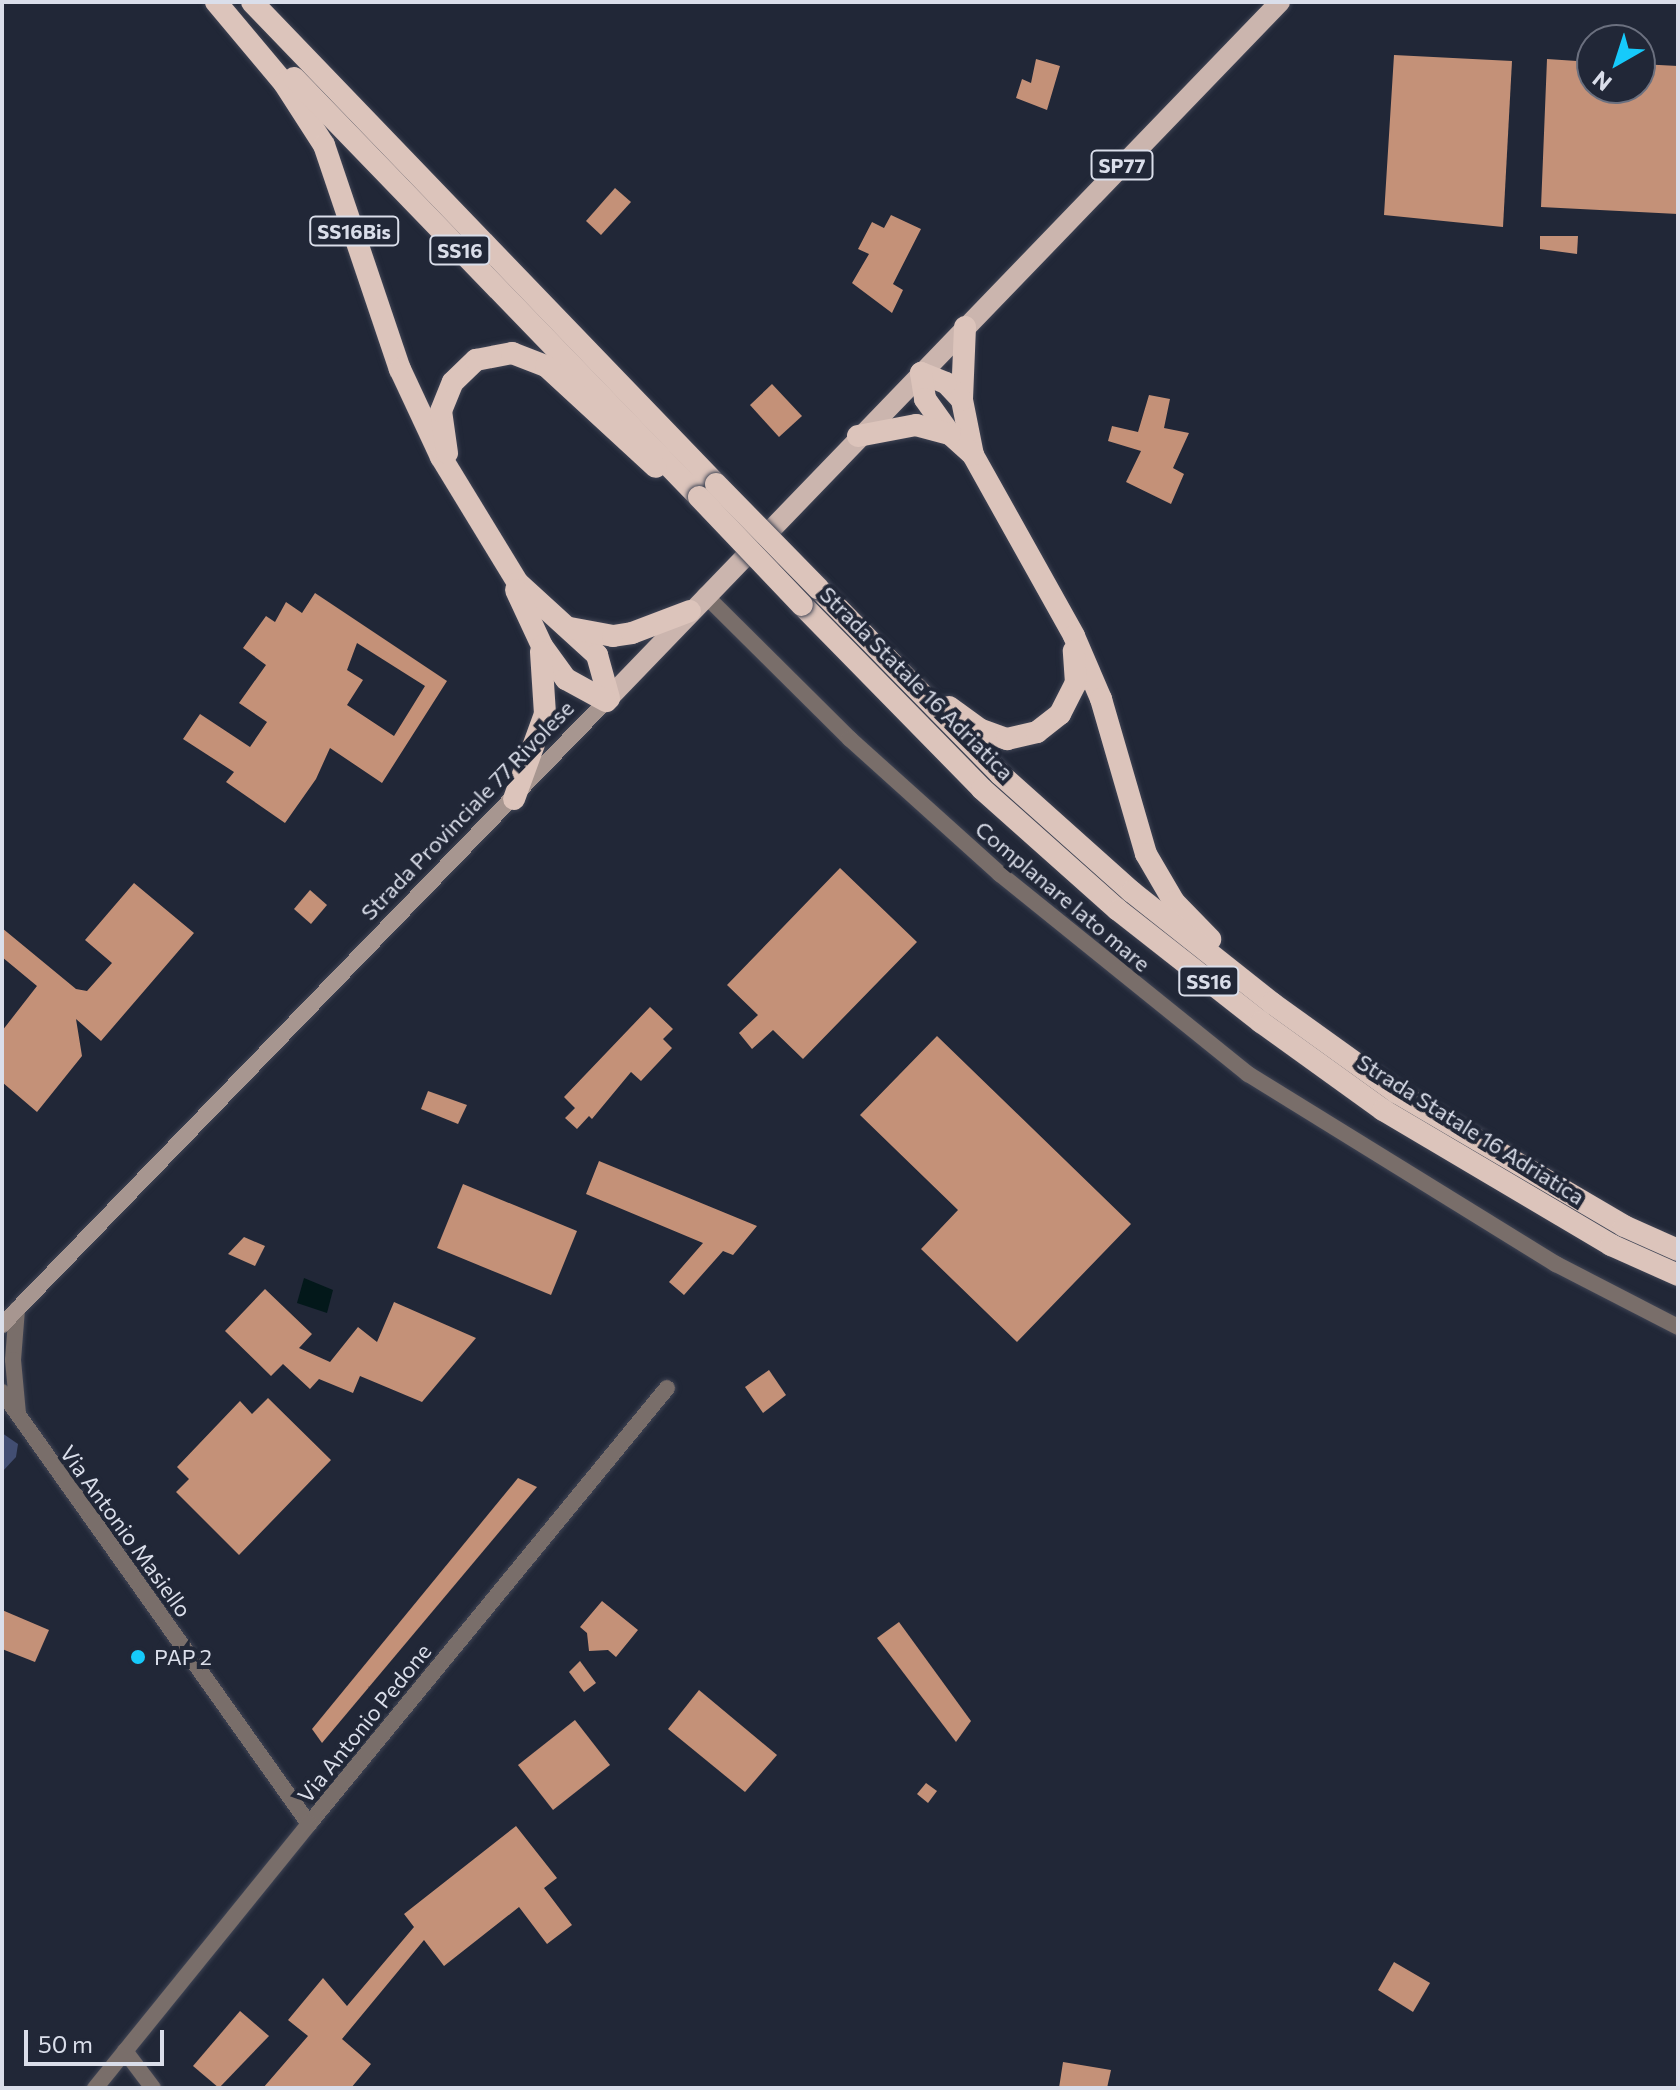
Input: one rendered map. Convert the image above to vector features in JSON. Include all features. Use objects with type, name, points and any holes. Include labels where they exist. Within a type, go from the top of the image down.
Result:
[{"type":"highway","name":"SS16Bis","points":[[218,2],[284,83],[324,145],[408,389],[456,481]]},
{"type":"highway","name":"Strada Statale 16 Adriatica","points":[[218,2],[708,490],[818,588],[1022,794],[1132,892],[1272,1003],[1396,1092],[1624,1226],[1678,1250]]},
{"type":"highway","name":"Strada Statale 16 Adriatica","points":[[252,2],[708,490],[802,605],[982,789],[1118,910],[1261,1022],[1383,1110],[1611,1245],[1678,1275]]},
{"type":"highway","points":[[965,327],[962,400],[973,455],[1074,636],[1101,699],[1146,854],[1174,902],[1272,1003]]},
{"type":"highway","points":[[607,699],[597,655],[528,595],[456,481],[442,434],[445,396],[457,375],[476,360],[512,353],[546,366],[631,449],[708,490]]},
{"type":"highway","points":[[921,373],[946,383],[962,400]]},
{"type":"highway","points":[[921,373],[925,399],[950,434],[973,455]]},
{"type":"highway","points":[[858,436],[916,425],[950,434]]},
{"type":"highway","points":[[501,555],[542,657],[547,702],[535,752],[514,799]]},
{"type":"highway","points":[[569,628],[613,636],[632,633],[698,603]]},
{"type":"highway","points":[[531,624],[566,679],[607,699]]},
{"type":"highway","points":[[890,663],[979,729],[1007,739],[1037,732],[1060,714],[1076,683],[1074,636]]},
{"type":"main road","name":"SP77","points":[[965,327],[1280,2]]},
{"type":"main road","name":"Strada Provinciale 77 Rivolese","points":[[2,1325],[514,799],[965,327]]},
{"type":"street","name":"Complanare lato mare","points":[[698,603],[1000,874],[1235,1065],[1556,1264],[1678,1327]]},
{"type":"street","points":[[17,1309],[13,1360],[19,1419]]},
{"type":"street","name":"Via Antonio Pedone","points":[[95,2088],[667,1388]]},
{"type":"street","points":[[2,1392],[19,1419]]},
{"type":"street","points":[[2,1406],[19,1419]]},
{"type":"street","points":[[2,1414],[19,1419]]},
{"type":"street","name":"Via Antonio Masiello","points":[[19,1419],[309,1824]]},
{"type":"street","points":[[125,2051],[153,2088]]},
{"type":"shaded area","points":[[304,1278],[333,1290],[327,1313],[297,1303]]},
{"type":"shaded area","points":[[2,1433],[18,1444],[16,1457],[2,1472]]},
{"type":"building","points":[[1394,55],[1512,61],[1503,227],[1384,215]]},
{"type":"building","points":[[1036,59],[1060,66],[1047,110],[1016,98],[1022,79],[1031,83]]},
{"type":"building","points":[[1547,59],[1576,61],[1576,104],[1656,104],[1656,65],[1678,66],[1678,214],[1541,207]]},
{"type":"building","points":[[615,188],[631,202],[601,235],[586,221]]},
{"type":"building","points":[[891,215],[921,229],[893,284],[903,290],[892,313],[852,283],[869,254],[858,249],[872,222],[884,228]]},
{"type":"building","points":[[1540,236],[1578,236],[1577,254],[1540,249]]},
{"type":"building","points":[[772,384],[802,416],[779,437],[750,405]]},
{"type":"building","points":[[1149,395],[1170,399],[1164,428],[1189,433],[1173,468],[1184,474],[1171,504],[1126,482],[1141,451],[1108,441],[1112,426],[1138,432]]},
{"type":"building","points":[[315,593],[447,681],[382,783],[330,748],[316,779],[285,823],[226,782],[234,772],[183,739],[200,714],[250,747],[267,722],[239,703],[266,665],[243,648],[266,616],[275,622],[286,602],[302,613]],"holes":[[[357,643],[425,686],[394,736],[347,705],[363,680],[347,670]]]},
{"type":"building","points":[[840,868],[917,942],[803,1059],[773,1030],[752,1049],[739,1033],[758,1015],[727,985]]},
{"type":"building","points":[[134,883],[194,933],[101,1041],[76,1019],[82,1056],[37,1112],[2,1082],[2,1031],[37,986],[2,957],[2,928],[76,989],[87,991],[112,963],[85,940]]},
{"type":"building","points":[[310,890],[327,905],[311,924],[294,909]]},
{"type":"building","points":[[650,1007],[673,1029],[663,1039],[672,1048],[641,1081],[631,1072],[592,1119],[589,1116],[577,1129],[565,1118],[575,1108],[564,1097]]},
{"type":"building","points":[[937,1036],[1131,1224],[1017,1342],[921,1249],[958,1210],[860,1115]]},
{"type":"building","points":[[428,1091],[467,1105],[458,1124],[421,1109]]},
{"type":"building","points":[[599,1161],[757,1226],[733,1255],[723,1251],[684,1295],[669,1282],[703,1243],[586,1194]]},
{"type":"building","points":[[463,1184],[577,1231],[551,1295],[437,1248]]},
{"type":"building","points":[[244,1237],[265,1246],[255,1266],[228,1254]]},
{"type":"building","points":[[265,1289],[312,1334],[299,1348],[330,1362],[358,1327],[377,1342],[394,1302],[476,1338],[422,1402],[360,1376],[353,1393],[319,1379],[310,1389],[283,1364],[271,1376],[225,1331]]},
{"type":"building","points":[[769,1370],[786,1395],[763,1413],[745,1387]]},
{"type":"building","points":[[268,1398],[331,1460],[239,1555],[176,1492],[189,1479],[177,1467],[240,1401],[252,1414]]},
{"type":"building","points":[[518,1478],[537,1487],[322,1743],[312,1729]]},
{"type":"building","points":[[602,1601],[638,1630],[616,1657],[608,1650],[589,1651],[587,1633],[580,1627]]},
{"type":"building","points":[[2,1610],[49,1630],[35,1662],[2,1649]]},
{"type":"building","points":[[899,1622],[971,1721],[956,1742],[877,1638]]},
{"type":"building","points":[[580,1661],[596,1683],[584,1692],[569,1672]]},
{"type":"building","points":[[699,1690],[777,1755],[745,1792],[668,1729]]},
{"type":"building","points":[[575,1720],[610,1765],[553,1810],[518,1765]]},
{"type":"building","points":[[926,1783],[937,1791],[928,1803],[917,1794]]},
{"type":"building","points":[[516,1826],[557,1878],[544,1888],[572,1925],[547,1944],[519,1907],[444,1966],[424,1940],[342,2039],[371,2064],[351,2088],[263,2088],[308,2036],[288,2020],[323,1978],[347,2006],[414,1927],[404,1914]]},
{"type":"building","points":[[1394,1962],[1430,1983],[1413,2012],[1378,1990]]},
{"type":"building","points":[[240,2011],[269,2036],[219,2088],[193,2066]]},
{"type":"building","points":[[1063,2062],[1111,2070],[1107,2088],[1059,2088]]},
{"type":"place","name":"PAP 2","points":[[138,1657]]}]
